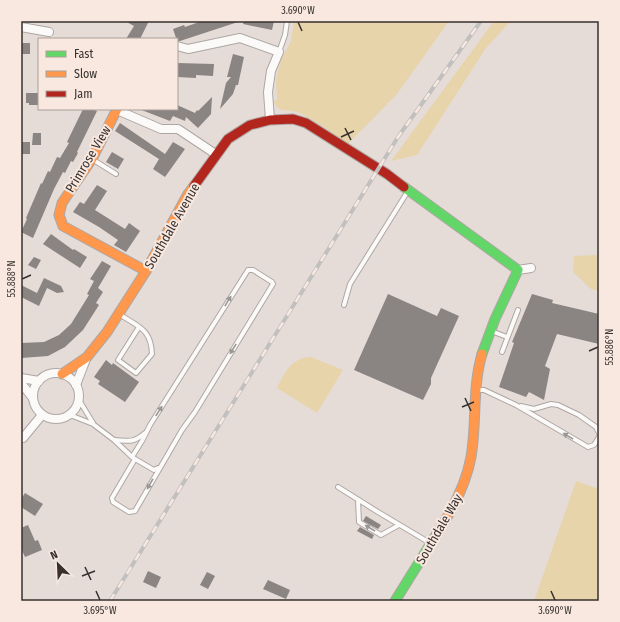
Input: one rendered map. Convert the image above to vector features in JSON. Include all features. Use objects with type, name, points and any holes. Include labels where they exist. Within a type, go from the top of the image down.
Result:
[{"type":"street","points":[[21,27],[49,32]]},
{"type":"street","points":[[178,46],[188,49],[240,38],[279,52],[270,71],[268,92],[270,120]]},
{"type":"street","name":"Primrose View","points":[[116,110],[92,159],[62,203],[59,215],[63,226],[146,271]]},
{"type":"street","name":"Primrose View","points":[[119,110],[161,129],[178,129],[217,155]]},
{"type":"street","name":"Southdale Avenue","points":[[76,386],[87,357],[107,332],[146,271],[188,194],[228,139],[250,125],[270,120],[293,119],[306,124],[387,174],[518,270]]},
{"type":"street","points":[[518,270],[531,268]]},
{"type":"street","name":"Southdale Way","points":[[395,601],[452,511],[461,491],[468,471],[473,444],[475,390],[481,357],[490,331],[518,270]]},
{"type":"street","name":"Southdale Avenue","points":[[62,374],[87,357]]},
{"type":"street","points":[[21,383],[32,397],[37,410],[42,415],[53,420],[59,420],[70,415],[79,400],[79,392],[72,380],[62,374],[49,374],[35,386],[32,397]]},
{"type":"street","points":[[21,378],[39,381]]},
{"type":"street","points":[[23,438],[42,415]]},
{"type":"lane","points":[[279,52],[285,34],[287,21]]},
{"type":"lane","points":[[92,159],[116,174]]},
{"type":"lane","points":[[344,305],[350,284],[408,189]]},
{"type":"lane","points":[[248,270],[252,270],[272,282],[273,284],[195,412],[185,425],[135,511],[129,512],[113,502],[112,498],[133,458],[146,432],[248,270]]},
{"type":"lane","points":[[502,352],[518,310]]},
{"type":"lane","points":[[119,314],[139,327],[147,333],[151,343],[152,354],[136,373],[118,360],[139,327]]},
{"type":"lane","points":[[490,331],[507,337]]},
{"type":"lane","points":[[475,390],[484,390],[516,405],[588,447],[594,445],[599,437]]},
{"type":"lane","points":[[79,400],[93,424]]},
{"type":"lane","points":[[516,405],[534,409],[551,404],[558,405],[579,415],[596,427],[599,433]]},
{"type":"lane","points":[[70,415],[93,424],[114,440],[133,458],[154,470],[159,468]]},
{"type":"lane","points":[[114,440],[129,442],[137,440],[146,432]]},
{"type":"lane","points":[[338,487],[431,543]]},
{"type":"lane","points":[[358,500],[359,522],[382,535],[399,524]]},
{"type":"shaded area","points":[[294,21],[449,21],[397,94],[348,144],[303,115],[297,112],[278,108],[273,101],[277,100],[276,79],[281,60],[291,41]]},
{"type":"shaded area","points":[[494,21],[511,21],[486,48],[417,155],[391,161]]},
{"type":"shaded area","points":[[574,256],[599,256],[599,291],[591,289],[573,272]]},
{"type":"shaded area","points":[[311,357],[343,370],[317,413],[277,388],[286,371],[294,363],[298,360]]},
{"type":"shaded area","points":[[576,481],[599,489],[599,601],[534,601]]},
{"type":"building","points":[[125,21],[149,21],[140,38],[127,38],[134,26]]},
{"type":"building","points":[[202,21],[238,22],[178,41],[173,29],[184,25],[185,27]]},
{"type":"building","points":[[244,21],[274,21],[272,30],[243,24]]},
{"type":"building","points":[[21,43],[30,43],[30,54],[21,54]]},
{"type":"building","points":[[233,54],[244,57],[238,85],[236,85],[233,94],[220,109],[226,83],[231,77],[227,77]]},
{"type":"building","points":[[178,63],[214,64],[213,76],[196,75],[196,78],[178,77]]},
{"type":"building","points":[[26,93],[38,93],[38,105],[29,105],[29,103],[26,103]]},
{"type":"building","points":[[212,97],[211,114],[198,128],[186,117],[185,121],[173,116],[170,121],[142,110],[178,110],[178,105],[195,113],[197,110],[198,111]]},
{"type":"building","points":[[83,110],[97,111],[77,152],[78,153],[73,162],[71,161],[65,173],[63,172],[54,189],[33,238],[21,232],[41,183],[42,184],[48,171],[50,172],[57,157],[60,158],[69,143],[67,142]]},
{"type":"building","points":[[120,123],[165,154],[173,142],[185,149],[165,177],[153,169],[159,159],[115,131]]},
{"type":"building","points":[[33,133],[41,133],[41,145],[32,145]]},
{"type":"building","points":[[21,142],[30,142],[30,154],[21,154]]},
{"type":"building","points":[[112,152],[124,159],[118,169],[106,162]]},
{"type":"building","points":[[97,185],[107,191],[95,210],[125,229],[129,223],[140,231],[126,252],[114,245],[118,240],[73,212],[80,202],[84,204]]},
{"type":"building","points":[[51,234],[73,250],[74,249],[87,257],[80,268],[43,244]]},
{"type":"building","points":[[34,257],[41,260],[36,269],[28,265]]},
{"type":"building","points":[[102,261],[111,266],[98,288],[103,292],[96,303],[99,305],[83,330],[65,347],[48,356],[21,358],[21,343],[44,342],[59,335],[71,324],[89,295],[87,294],[94,281],[90,279]]},
{"type":"building","points":[[44,278],[61,286],[64,292],[57,293],[47,288],[39,306],[21,297],[21,285],[37,293]]},
{"type":"building","points":[[388,294],[437,316],[441,308],[459,316],[431,378],[431,384],[423,400],[354,370]]},
{"type":"building","points":[[532,294],[553,300],[552,303],[599,314],[599,344],[557,334],[545,366],[550,369],[544,400],[529,392],[526,397],[499,387],[514,343],[512,342]]},
{"type":"building","points":[[106,360],[112,365],[113,363],[139,382],[125,402],[98,384],[100,381],[94,377]]},
{"type":"building","points":[[25,493],[43,504],[35,516],[21,507],[21,499]]},
{"type":"building","points":[[366,516],[381,525],[378,529],[363,521]]},
{"type":"building","points":[[28,525],[35,541],[38,540],[42,550],[25,557],[21,548],[21,528]]},
{"type":"building","points":[[360,527],[374,535],[372,539],[357,531]]},
{"type":"building","points":[[148,571],[161,577],[156,588],[143,582]]},
{"type":"building","points":[[207,572],[215,576],[208,589],[200,585]]},
{"type":"building","points":[[268,580],[290,590],[286,599],[263,589]]},
{"type":"railway","points":[[110,601],[398,137],[481,21]]},
{"type":"traffic: fast","points":[[404,187],[518,270],[495,319],[482,354]]},
{"type":"traffic: fast","points":[[395,601],[438,532]]},
{"type":"traffic: slow","points":[[116,110],[92,159],[62,203],[59,215],[63,226],[146,271]]},
{"type":"traffic: slow","points":[[62,374],[87,357],[107,332],[146,271],[188,194],[194,186]]},
{"type":"traffic: slow","points":[[438,532],[449,515],[462,487],[469,467],[473,444],[477,380],[482,354]]},
{"type":"traffic: jam","points":[[194,186],[228,139],[250,125],[270,120],[293,119],[306,123],[387,174],[404,187]]}]
